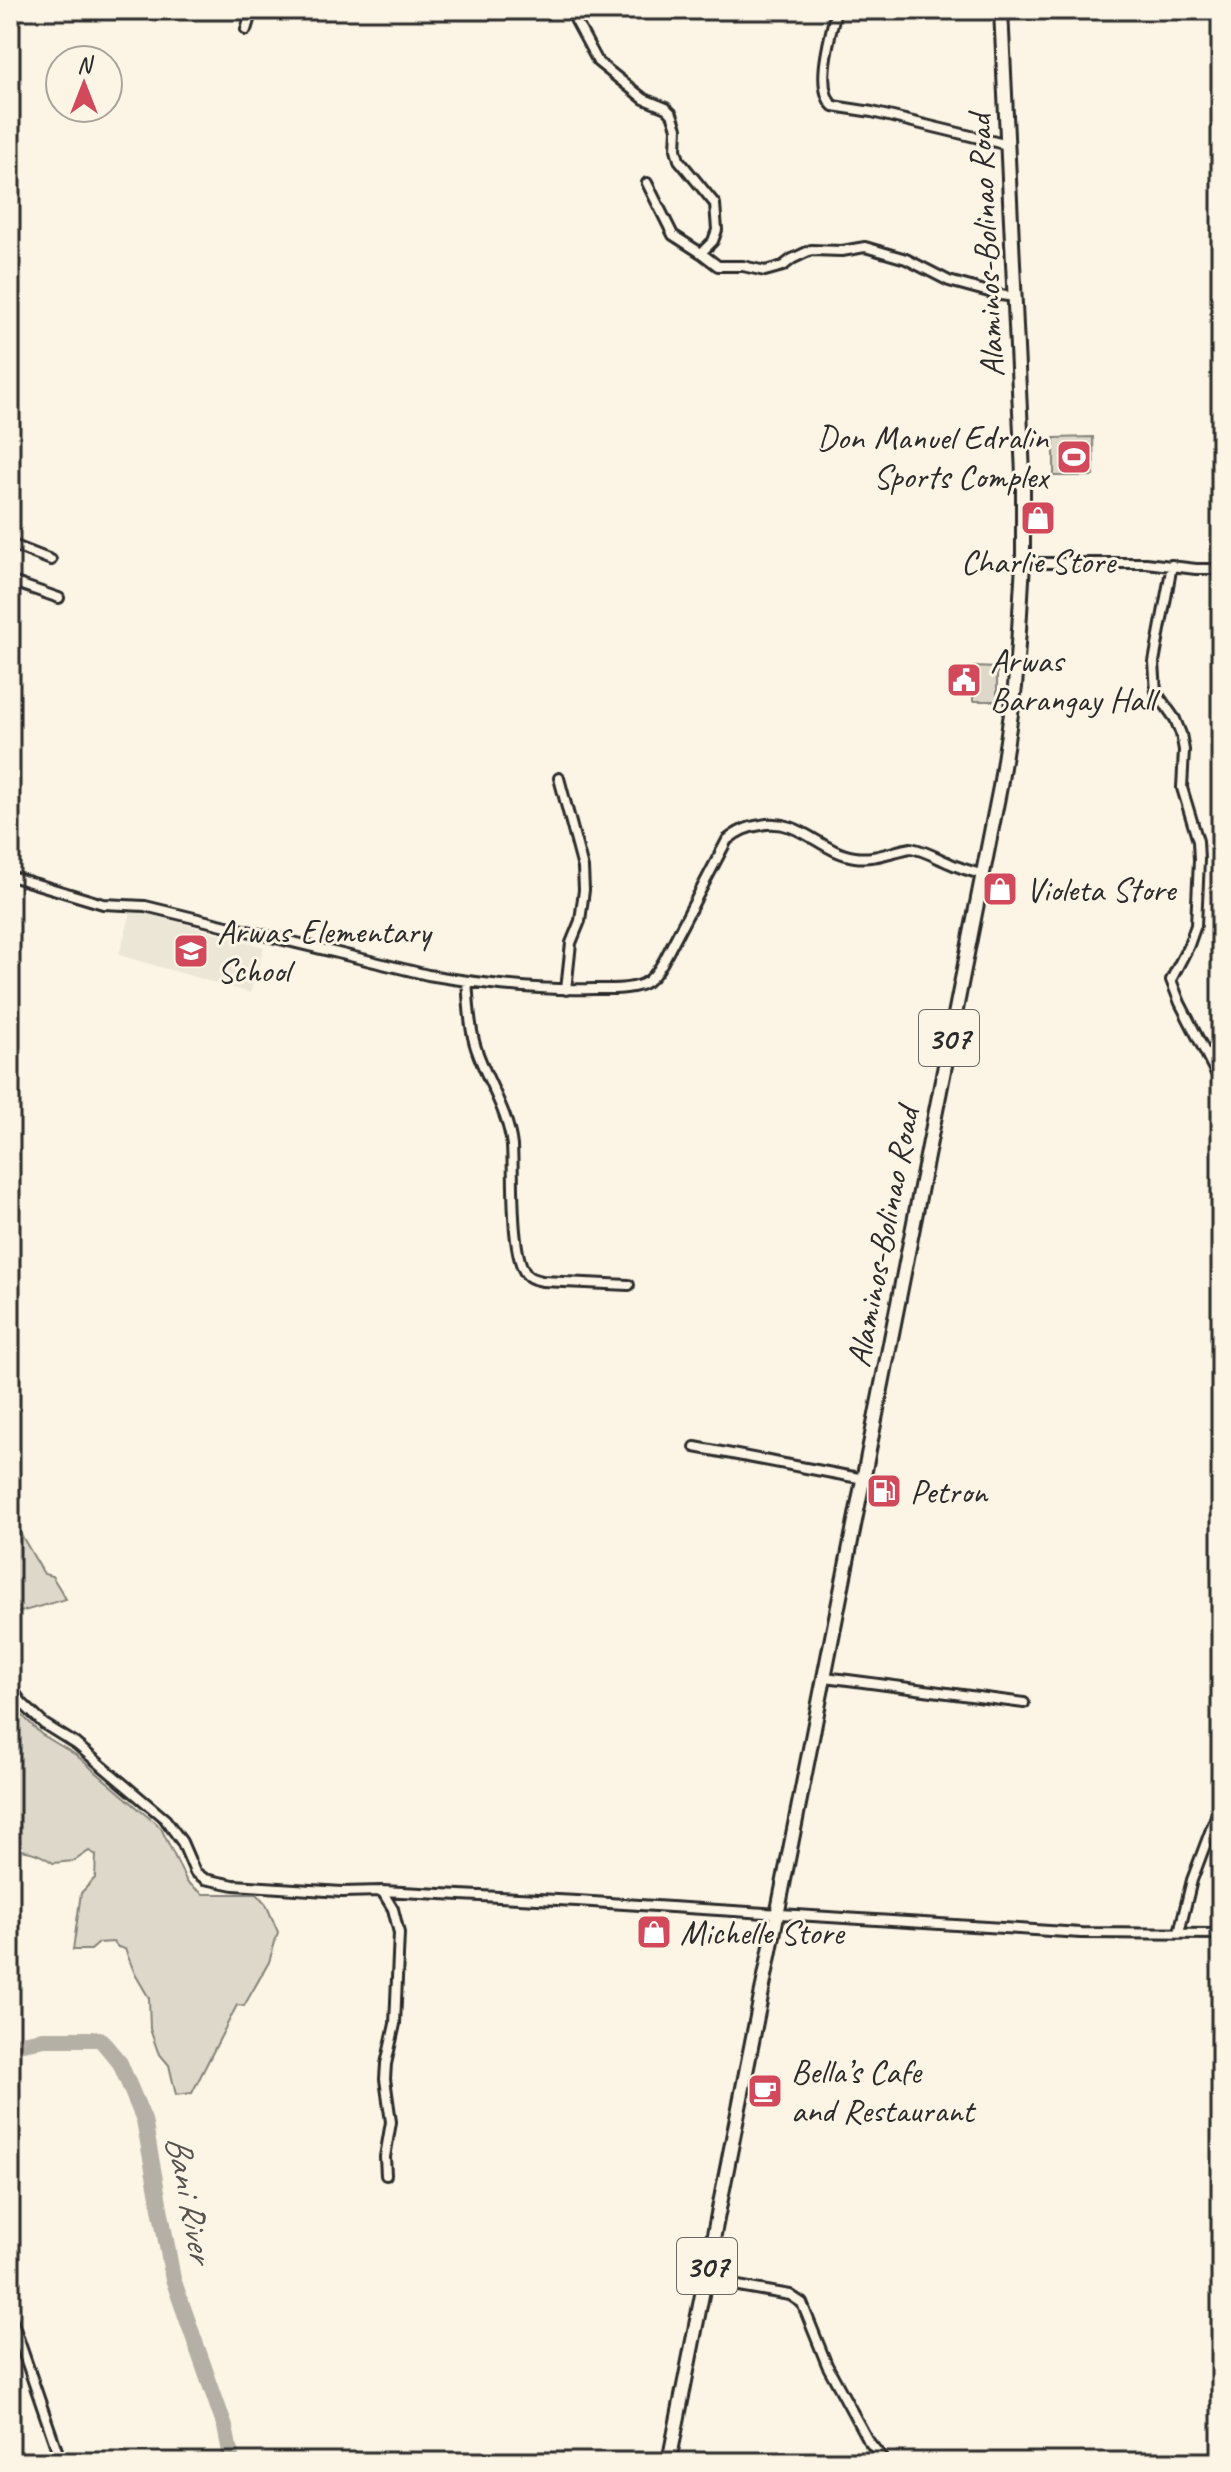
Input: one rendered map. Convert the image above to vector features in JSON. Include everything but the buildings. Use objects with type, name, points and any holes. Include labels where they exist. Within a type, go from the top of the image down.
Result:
[{"type":"main road","name":"Alaminos-Bolinao Road","points":[[669,2462],[1000,787],[1015,687],[1023,563],[1023,474],[1001,10]]},
{"type":"street","points":[[246,30],[252,10]]},
{"type":"street","points":[[570,10],[598,62],[644,99],[666,108],[672,114],[677,128],[679,160],[715,204],[717,230],[713,241],[701,253]]},
{"type":"street","points":[[836,10],[826,60],[824,90],[833,106],[872,112],[1008,145]]},
{"type":"street","points":[[647,183],[673,235],[718,266],[743,266],[765,271],[783,266],[811,250],[842,251],[865,247],[906,259],[949,281],[1016,297]]},
{"type":"street","points":[[10,544],[51,560]]},
{"type":"street","points":[[1023,563],[1122,562],[1221,569]]},
{"type":"street","points":[[1172,565],[1153,677],[1156,692],[1175,719],[1181,734],[1184,750],[1182,788],[1198,841],[1199,860],[1196,925],[1171,980],[1221,1083]]},
{"type":"street","points":[[10,581],[59,598]]},
{"type":"street","points":[[559,778],[583,868],[584,890],[580,921],[571,943],[566,990]]},
{"type":"street","points":[[10,876],[103,904],[170,910],[428,975],[566,990],[612,989],[646,983],[657,973],[727,840],[738,831],[753,826],[779,823],[797,828],[834,849],[858,858],[911,848],[981,874]]},
{"type":"street","points":[[467,981],[476,1048],[509,1124],[516,1239],[523,1271],[529,1278],[542,1281],[629,1285]]},
{"type":"street","points":[[695,1447],[864,1479]]},
{"type":"street","points":[[825,1677],[1024,1703]]},
{"type":"street","points":[[10,1686],[44,1724],[76,1744],[165,1819],[182,1842],[195,1872],[205,1879],[250,1886],[342,1892],[382,1891],[1081,1933],[1221,1934]]},
{"type":"street","points":[[1179,1933],[1192,1880],[1216,1816]]},
{"type":"street","points":[[382,1891],[393,1909],[399,1933],[395,2024],[385,2079],[391,2122],[385,2157],[386,2175]]},
{"type":"street","points":[[704,2280],[798,2299],[806,2310],[827,2365],[867,2439],[883,2459]]},
{"type":"street","points":[[10,2314],[61,2462]]},
{"type":"shaded area","name":"Don Manuel Edralin Sports Complex","points":[[1093,437],[1094,476],[1054,476],[1054,438]]},
{"type":"shaded area","points":[[973,667],[997,668],[997,701],[973,701]]},
{"type":"shaded area","name":"Arwas Elementary School","points":[[132,909],[264,947],[250,993],[119,955]]},
{"type":"shaded area","points":[[16,1526],[44,1574],[52,1576],[66,1599],[10,1615],[10,1528]]},
{"type":"shaded area","points":[[10,1703],[41,1734],[76,1755],[161,1828],[187,1882],[203,1894],[257,1894],[266,1904],[278,1932],[269,1962],[244,2006],[237,2005],[192,2093],[176,2095],[169,2065],[158,2052],[150,2029],[149,1998],[125,1949],[113,1942],[99,1943],[91,1950],[73,1950],[81,1893],[95,1878],[96,1855],[89,1851],[74,1861],[53,1863],[33,1853],[10,1849]]},
{"type":"waterway","name":"Bani River","points":[[10,2045],[44,2039],[100,2039],[120,2063],[144,2120],[173,2279],[225,2427],[232,2462]]},
{"type":"place","name":"Don Manuel Edralin Sports Complex","points":[[1074,457]]},
{"type":"place","name":"Charlie Store","points":[[1038,518]]},
{"type":"place","name":"Arwas Barangay Hall","points":[[964,680]]},
{"type":"place","name":"Violeta Store","points":[[1000,889]]},
{"type":"place","name":"Arwas Elementary School","points":[[191,951]]},
{"type":"place","name":"Petron","points":[[884,1491]]},
{"type":"place","name":"Michelle Store","points":[[654,1932]]},
{"type":"place","name":"Bella’s Cafe and Restaurant","points":[[765,2091]]}]
